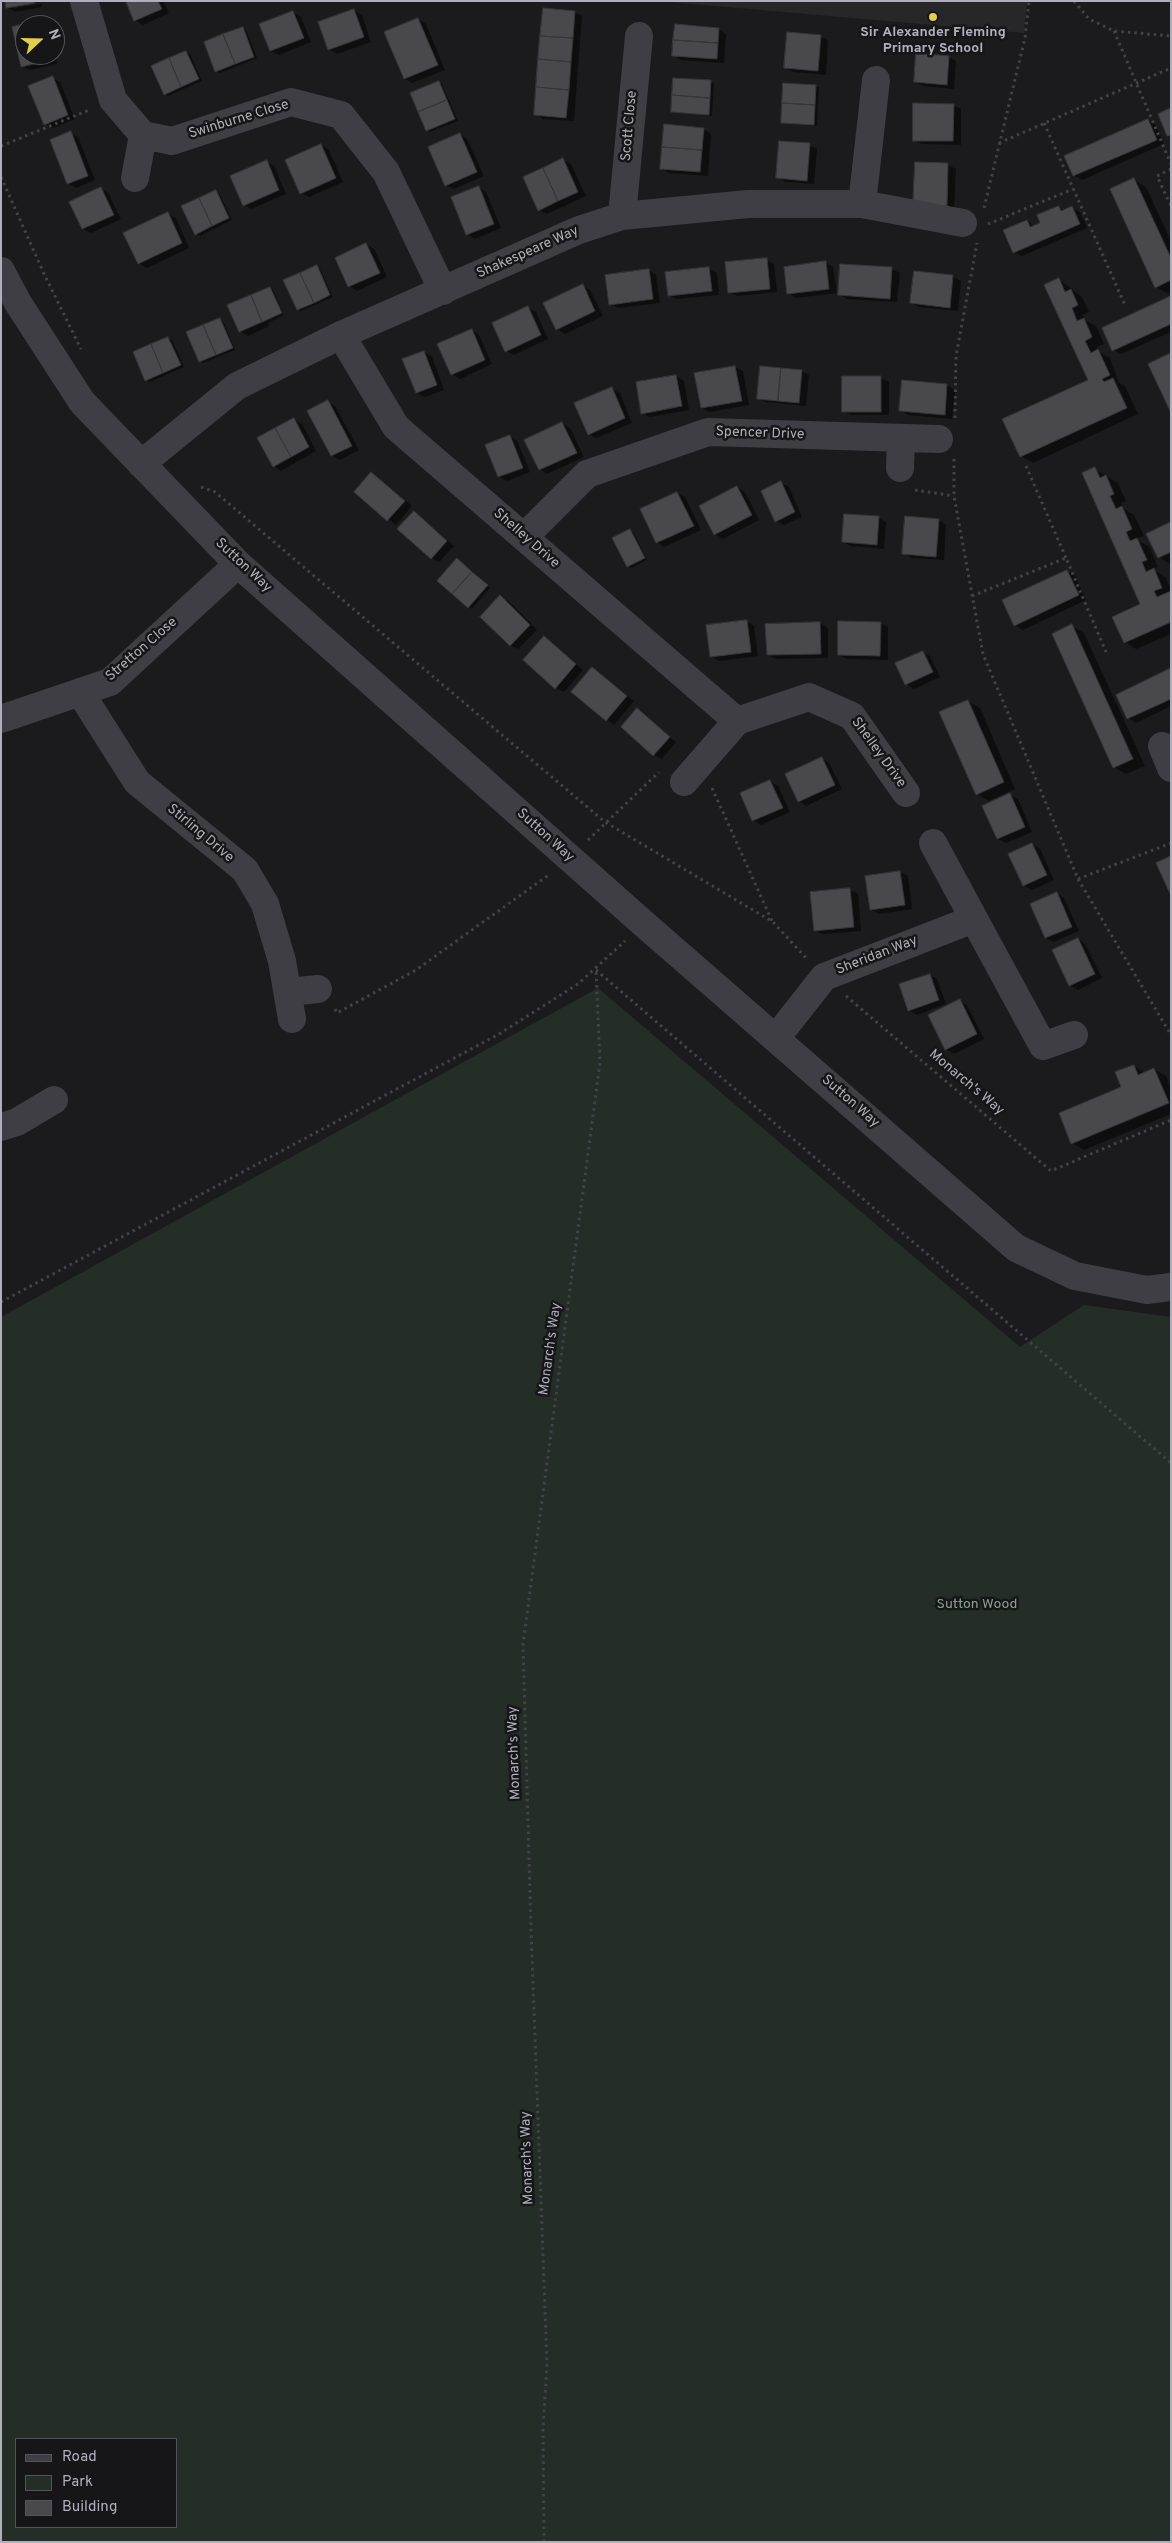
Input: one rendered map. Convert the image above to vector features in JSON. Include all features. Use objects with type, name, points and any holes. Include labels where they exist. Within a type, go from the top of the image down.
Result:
[{"type":"street","points":[[84,1],[113,100],[143,135],[135,178]]},
{"type":"street","name":"Scott Close","points":[[622,216],[639,36]]},
{"type":"street","points":[[862,204],[876,80]]},
{"type":"street","name":"Swinburne Close","points":[[143,135],[172,141],[291,102],[340,115],[386,172],[443,291]]},
{"type":"street","name":"Shakespeare Way","points":[[142,464],[237,386],[341,335],[579,230],[622,216],[748,204],[862,204],[972,225]]},
{"type":"street","name":"Sutton Way","points":[[1,270],[18,303],[82,402],[238,564],[644,924],[1016,1248],[1075,1276],[1147,1290],[1171,1287]]},
{"type":"street","name":"Shelley Drive","points":[[341,335],[396,427],[737,721],[809,697],[852,716],[906,793]]},
{"type":"street","name":"Spencer Drive","points":[[524,537],[587,474],[708,432],[900,439],[949,437]]},
{"type":"street","points":[[900,439],[900,468]]},
{"type":"street","name":"Stretton Close","points":[[1,719],[110,682],[238,564]]},
{"type":"street","name":"Stirling Drive","points":[[80,692],[137,782],[245,870],[265,904],[282,961],[292,1019]]},
{"type":"street","points":[[684,782],[737,721]]},
{"type":"street","points":[[933,843],[1043,1046],[1074,1035]]},
{"type":"street","name":"Sheridan Way","points":[[776,1038],[824,977],[974,919]]},
{"type":"street","points":[[288,992],[318,989]]},
{"type":"street","points":[[1,1127],[17,1122],[54,1100]]},
{"type":"path","points":[[1029,1],[1025,38],[999,143],[972,225],[956,356],[949,437],[954,496],[983,654],[1078,879],[1171,1035]]},
{"type":"path","points":[[1074,1],[1090,19],[1114,31],[1171,36]]},
{"type":"path","points":[[1114,31],[1171,164]]},
{"type":"path","points":[[999,143],[1171,68]]},
{"type":"path","points":[[1,146],[113,100]]},
{"type":"path","points":[[1044,123],[1125,305]]},
{"type":"path","points":[[1171,169],[1157,176],[1171,206]]},
{"type":"path","points":[[1,177],[45,276],[84,354]]},
{"type":"path","points":[[972,225],[1073,189]]},
{"type":"path","points":[[1026,466],[1106,652]]},
{"type":"path","points":[[900,468],[900,488],[954,496]]},
{"type":"path","points":[[196,485],[215,492],[605,822],[772,922]]},
{"type":"path","points":[[972,596],[1066,558]]},
{"type":"path","points":[[605,822],[660,771],[684,782],[708,780],[772,922]]},
{"type":"path","points":[[1078,879],[1171,843]]},
{"type":"path","points":[[318,989],[338,1013],[416,970],[571,859]]},
{"type":"path","name":"Monarch's Way","points":[[772,922],[824,977],[1051,1170],[1171,1120]]},
{"type":"path","points":[[1,1302],[499,1034],[578,984],[644,924]]},
{"type":"path","points":[[596,969],[1171,1463]]},
{"type":"path","name":"Monarch's Way","points":[[544,2542],[543,2429],[547,2364],[530,1919],[523,1644],[600,1063],[596,969]]},
{"type":"shaded area","name":"Sir Alexander Fleming Primary School","points":[[658,1],[1027,1],[1024,33]]},
{"type":"green space","name":"Sutton Wood","points":[[598,988],[1020,1347],[1084,1305],[1171,1317],[1171,2542],[1,2542],[1,1317]]},
{"type":"building","points":[[5,1],[34,1],[35,3],[6,8]]},
{"type":"building","points":[[126,1],[158,1],[162,9],[134,21]]},
{"type":"building","points":[[543,8],[575,11],[573,38],[540,36]]},
{"type":"building","points":[[354,9],[364,37],[328,50],[318,22]]},
{"type":"building","points":[[293,11],[304,38],[270,51],[259,24]]},
{"type":"building","points":[[418,18],[438,65],[404,79],[384,32]]},
{"type":"building","points":[[675,24],[719,28],[718,43],[673,40]]},
{"type":"building","points":[[15,26],[15,40],[12,27]]},
{"type":"building","points":[[243,27],[254,57],[235,64],[223,34]]},
{"type":"building","points":[[787,32],[821,35],[818,71],[784,68]]},
{"type":"building","points":[[223,34],[235,64],[215,72],[204,42]]},
{"type":"building","points":[[540,36],[573,38],[571,62],[538,59]]},
{"type":"building","points":[[673,40],[718,43],[717,59],[672,56]]},
{"type":"building","points":[[186,51],[199,79],[181,87],[169,58]]},
{"type":"building","points":[[916,53],[949,56],[947,85],[914,82]]},
{"type":"building","points":[[169,58],[181,87],[164,95],[151,66]]},
{"type":"building","points":[[538,59],[571,62],[569,90],[536,87]]},
{"type":"building","points":[[53,76],[68,115],[44,125],[28,86]]},
{"type":"building","points":[[673,78],[711,80],[710,98],[672,95]]},
{"type":"building","points":[[439,81],[447,100],[418,112],[410,93]]},
{"type":"building","points":[[783,83],[816,85],[815,105],[782,103]]},
{"type":"building","points":[[536,87],[569,90],[566,118],[534,115]]},
{"type":"building","points":[[672,95],[710,98],[709,115],[671,112]]},
{"type":"building","points":[[447,100],[455,119],[426,131],[418,112]]},
{"type":"building","points":[[782,103],[815,105],[814,125],[781,123]]},
{"type":"building","points":[[913,103],[954,104],[953,141],[913,141]]},
{"type":"building","points":[[1171,108],[1171,135],[1167,136],[1158,114]]},
{"type":"building","points":[[1148,119],[1157,140],[1073,176],[1064,156]]},
{"type":"building","points":[[664,124],[704,128],[702,150],[662,147]]},
{"type":"building","points":[[71,131],[88,176],[67,184],[50,140]]},
{"type":"building","points":[[460,133],[477,172],[445,186],[428,147]]},
{"type":"building","points":[[779,141],[810,143],[807,181],[776,178]]},
{"type":"building","points":[[321,144],[336,178],[300,194],[285,160]]},
{"type":"building","points":[[662,147],[702,150],[700,172],[660,169]]},
{"type":"building","points":[[563,158],[578,192],[558,201],[543,168]]},
{"type":"building","points":[[267,160],[279,190],[243,206],[230,176]]},
{"type":"building","points":[[915,162],[948,163],[947,206],[913,205]]},
{"type":"building","points":[[543,168],[558,201],[538,211],[523,177]]},
{"type":"building","points":[[1134,178],[1171,258],[1171,280],[1155,288],[1110,189]]},
{"type":"building","points":[[479,186],[494,224],[466,235],[451,197]]},
{"type":"building","points":[[101,187],[114,215],[82,229],[69,202]]},
{"type":"building","points":[[216,190],[229,218],[212,226],[199,198]]},
{"type":"building","points":[[199,198],[212,226],[195,235],[181,206]]},
{"type":"building","points":[[1059,206],[1061,211],[1072,206],[1080,224],[1013,253],[1003,230],[1027,220],[1030,227],[1040,223],[1037,215]]},
{"type":"building","points":[[168,212],[182,243],[138,264],[123,233]]},
{"type":"building","points":[[366,243],[380,273],[348,287],[335,258]]},
{"type":"building","points":[[767,258],[770,289],[728,293],[725,262]]},
{"type":"building","points":[[826,261],[829,289],[787,294],[784,267]]},
{"type":"building","points":[[840,264],[892,267],[890,299],[838,295]]},
{"type":"building","points":[[317,265],[330,295],[314,303],[300,273]]},
{"type":"building","points":[[709,267],[712,291],[668,296],[665,272]]},
{"type":"building","points":[[649,269],[653,299],[609,305],[605,275]]},
{"type":"building","points":[[914,271],[953,275],[950,308],[910,303]]},
{"type":"building","points":[[300,273],[314,303],[297,310],[283,280]]},
{"type":"building","points":[[1059,278],[1065,292],[1071,289],[1078,305],[1072,308],[1077,321],[1084,318],[1092,337],[1085,341],[1091,353],[1098,349],[1110,375],[1102,379],[1104,382],[1113,378],[1127,408],[1020,457],[1002,419],[1088,380],[1044,285]]},
{"type":"building","points":[[583,284],[595,311],[556,330],[543,303]]},
{"type":"building","points":[[270,287],[282,313],[262,322],[251,295]]},
{"type":"building","points":[[251,295],[262,322],[239,332],[227,305]]},
{"type":"building","points":[[1171,296],[1171,324],[1112,351],[1102,328]]},
{"type":"building","points":[[528,306],[541,335],[505,352],[492,323]]},
{"type":"building","points":[[220,318],[233,348],[216,355],[203,325]]},
{"type":"building","points":[[203,325],[216,355],[199,362],[186,332]]},
{"type":"building","points":[[472,329],[485,360],[451,375],[437,344]]},
{"type":"building","points":[[168,337],[181,365],[163,373],[151,344]]},
{"type":"building","points":[[151,344],[163,373],[145,381],[133,352]]},
{"type":"building","points":[[424,351],[437,385],[416,393],[402,359]]},
{"type":"building","points":[[1171,353],[1171,413],[1148,364]]},
{"type":"building","points":[[735,366],[742,401],[701,408],[694,373]]},
{"type":"building","points":[[760,366],[781,368],[778,401],[757,399]]},
{"type":"building","points":[[781,368],[802,370],[799,403],[778,401]]},
{"type":"building","points":[[676,375],[682,406],[641,414],[636,382]]},
{"type":"building","points":[[842,376],[881,376],[881,412],[842,412]]},
{"type":"building","points":[[902,380],[947,384],[945,415],[899,411]]},
{"type":"building","points":[[612,387],[625,418],[588,435],[574,403]]},
{"type":"building","points":[[328,400],[352,446],[331,456],[307,411]]},
{"type":"building","points":[[294,418],[309,447],[291,457],[275,428]]},
{"type":"building","points":[[562,422],[577,453],[539,470],[524,440]]},
{"type":"building","points":[[275,428],[291,457],[273,467],[257,438]]},
{"type":"building","points":[[510,435],[523,468],[498,477],[485,445]]},
{"type":"building","points":[[1095,467],[1100,478],[1106,475],[1114,494],[1110,496],[1116,509],[1122,506],[1132,529],[1126,532],[1130,541],[1137,538],[1147,560],[1142,562],[1146,572],[1154,568],[1162,588],[1154,591],[1157,597],[1171,591],[1171,622],[1124,643],[1112,617],[1140,604],[1082,473]]},
{"type":"building","points":[[371,472],[405,501],[387,521],[354,492]]},
{"type":"building","points":[[781,481],[795,512],[775,522],[761,491]]},
{"type":"building","points":[[737,486],[752,515],[714,535],[699,506]]},
{"type":"building","points":[[677,492],[694,526],[656,543],[640,509]]},
{"type":"building","points":[[414,511],[447,541],[431,559],[397,529]]},
{"type":"building","points":[[844,514],[879,516],[877,545],[842,542]]},
{"type":"building","points":[[905,516],[939,519],[936,557],[902,554]]},
{"type":"building","points":[[1171,522],[1171,552],[1158,558],[1146,534]]},
{"type":"building","points":[[630,529],[645,558],[627,567],[612,538]]},
{"type":"building","points":[[457,558],[472,572],[452,594],[437,581]]},
{"type":"building","points":[[1067,570],[1079,595],[1014,626],[1002,600]]},
{"type":"building","points":[[472,572],[488,585],[468,608],[452,594]]},
{"type":"building","points":[[500,595],[530,625],[510,646],[480,617]]},
{"type":"building","points":[[747,620],[751,652],[710,657],[706,625]]},
{"type":"building","points":[[838,621],[881,622],[880,656],[838,655]]},
{"type":"building","points":[[820,622],[821,654],[767,655],[765,624]]},
{"type":"building","points":[[1072,624],[1133,759],[1113,768],[1052,634]]},
{"type":"building","points":[[544,636],[576,664],[555,689],[523,660]]},
{"type":"building","points":[[923,651],[933,672],[905,685],[895,663]]},
{"type":"building","points":[[592,667],[627,696],[606,721],[571,692]]},
{"type":"building","points":[[1171,668],[1171,699],[1127,719],[1116,695]]},
{"type":"building","points":[[968,700],[1004,782],[976,795],[939,712]]},
{"type":"building","points":[[637,708],[670,737],[653,756],[621,727]]},
{"type":"building","points":[[822,757],[835,785],[798,802],[785,774]]},
{"type":"building","points":[[770,780],[783,808],[752,821],[740,793]]},
{"type":"building","points":[[1010,793],[1025,827],[997,839],[982,806]]},
{"type":"building","points":[[1032,843],[1047,875],[1023,886],[1008,854]]},
{"type":"building","points":[[1171,856],[1171,896],[1156,863]]},
{"type":"building","points":[[900,871],[905,905],[870,910],[865,876]]},
{"type":"building","points":[[850,888],[854,927],[814,931],[810,892]]},
{"type":"building","points":[[1057,892],[1072,927],[1045,938],[1030,904]]},
{"type":"building","points":[[1078,938],[1095,974],[1069,986],[1052,950]]},
{"type":"building","points":[[930,974],[939,1000],[908,1011],[899,984]]},
{"type":"building","points":[[960,999],[977,1034],[945,1050],[928,1015]]},
{"type":"building","points":[[1134,1065],[1138,1075],[1154,1068],[1169,1103],[1071,1144],[1059,1113],[1121,1087],[1115,1072]]},
{"type":"place","name":"Sir Alexander Fleming Primary School","points":[[933,17]]}]
